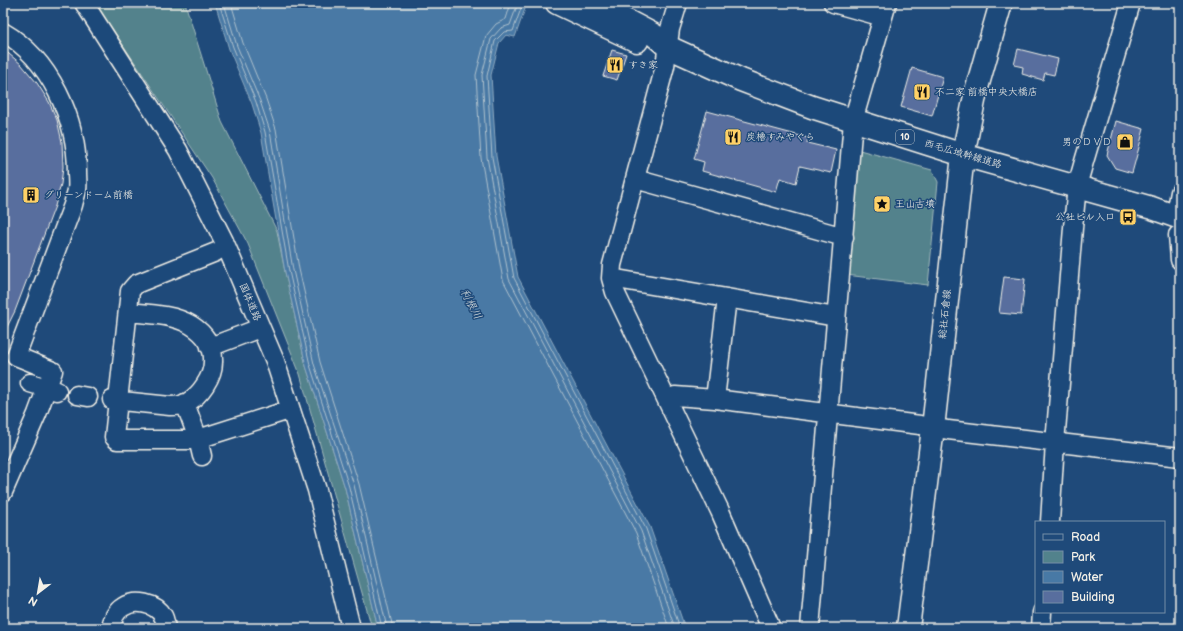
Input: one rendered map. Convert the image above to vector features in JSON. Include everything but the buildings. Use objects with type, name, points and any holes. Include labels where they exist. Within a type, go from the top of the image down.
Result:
[{"type":"main road","name":"西毛広域幹線道路","points":[[557,3],[654,35],[666,47],[748,82],[853,121],[963,155],[1152,208],[1179,209]]},
{"type":"main road","name":"西毛広域幹線道路","points":[[593,3],[612,21]]},
{"type":"main road","name":"総社石倉線","points":[[908,628],[933,428],[963,155],[976,91],[1001,3]]},
{"type":"street","name":"国体道路","points":[[84,3],[178,150],[230,255],[275,361],[315,482],[351,628]]},
{"type":"street","points":[[678,3],[666,47],[665,66],[612,265],[611,278],[615,292],[720,511],[771,628]]},
{"type":"street","points":[[810,628],[853,121],[885,10],[833,3]]},
{"type":"street","points":[[1050,521],[1055,443],[1077,186],[1131,3]]},
{"type":"street","points":[[3,32],[22,46],[36,60],[57,90],[66,112],[75,146],[77,190],[73,205],[16,356],[53,371],[44,388],[3,492]]},
{"type":"street","points":[[635,179],[844,237]]},
{"type":"street","points":[[1179,209],[1180,260]]},
{"type":"street","points":[[216,252],[136,284],[130,291],[115,400],[114,437],[117,440],[200,448],[283,412]]},
{"type":"street","points":[[611,278],[836,318]]},
{"type":"street","points":[[715,399],[727,298]]},
{"type":"street","points":[[115,400],[170,406],[185,404],[197,395],[206,384],[214,363],[208,340],[202,333],[190,324],[158,315],[128,312]]},
{"type":"street","points":[[210,347],[252,331]]},
{"type":"street","points":[[668,400],[675,396],[715,399],[933,428],[1180,457]]},
{"type":"street","points":[[185,404],[200,448]]},
{"type":"street","points":[[111,628],[112,621],[116,614],[124,606],[134,603],[147,604],[158,608],[164,617],[166,628]]},
{"type":"street","points":[[1041,628],[1042,613]]},
{"type":"green space","points":[[95,3],[185,3],[222,122],[277,231],[306,366],[345,488],[378,628],[372,628],[300,374],[248,244],[212,178]]},
{"type":"green space","points":[[856,149],[932,170],[938,182],[928,285],[846,275]]},
{"type":"water","name":"利根川","points":[[215,3],[527,3],[515,37],[506,35],[499,43],[491,75],[496,156],[518,277],[650,527],[685,628],[378,628],[345,488],[306,366],[285,272],[261,133],[252,104],[229,49]]},
{"type":"place","name":"すき家","points":[[615,65]]},
{"type":"place","name":"不二家 前橋中央大橋店","points":[[922,92]]},
{"type":"place","name":"炭櫓すみやぐら","points":[[733,137]]},
{"type":"place","name":"男のＤＶＤ","points":[[1125,142]]},
{"type":"place","name":"グリーンドーム前橋","points":[[31,195]]},
{"type":"place","name":"王山古墳","points":[[882,204]]},
{"type":"place","name":"公社ビル入口","points":[[1128,217]]}]
